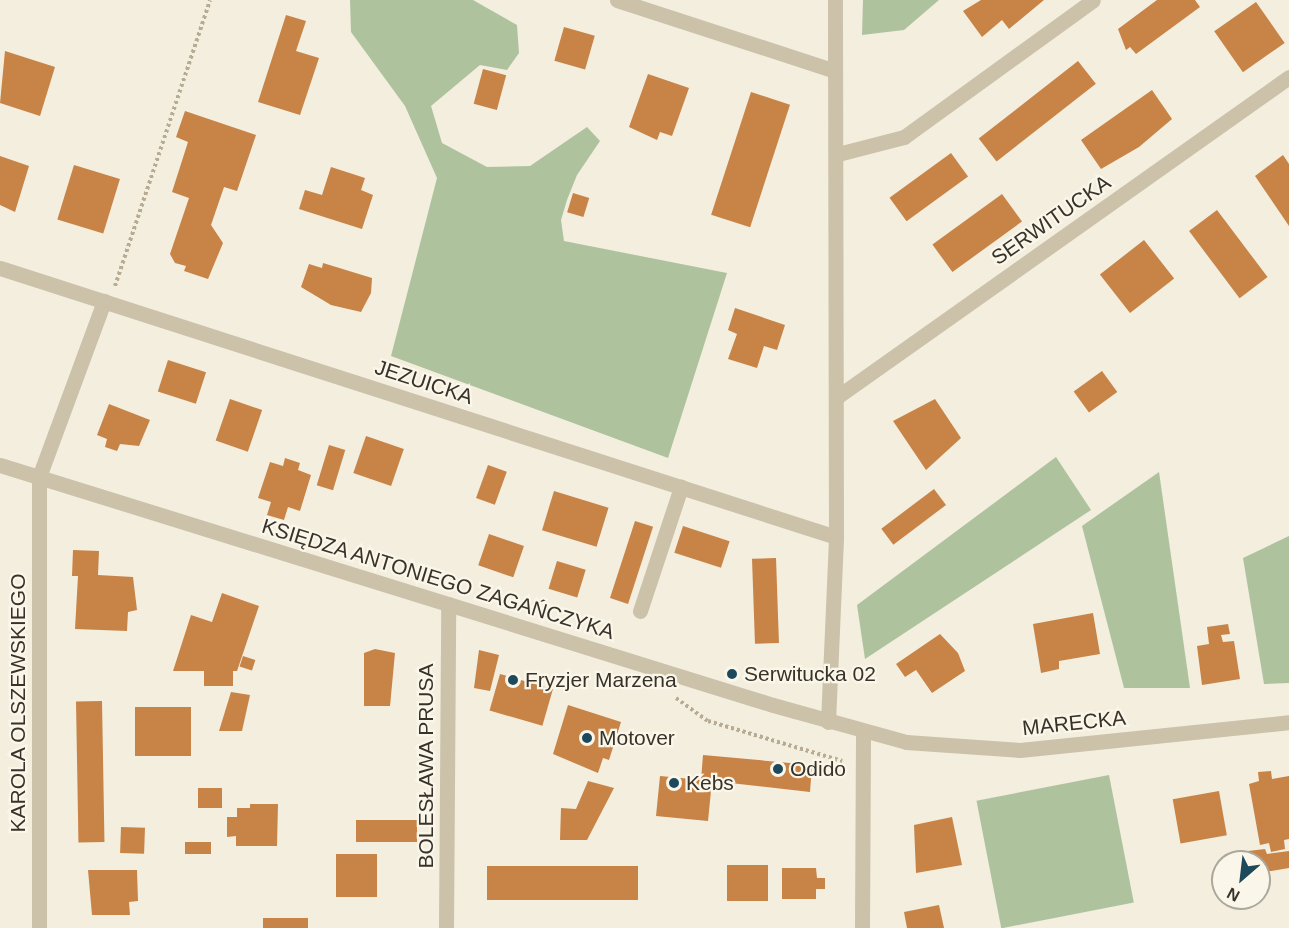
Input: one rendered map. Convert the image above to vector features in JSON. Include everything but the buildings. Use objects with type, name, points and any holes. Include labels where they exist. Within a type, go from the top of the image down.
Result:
[{"type":"street","points":[[617,0],[835,71]]},
{"type":"street","points":[[828,722],[836,537],[838,154],[835,0]]},
{"type":"street","points":[[838,154],[904,138],[1093,0]]},
{"type":"street","name":"SERWITUCKA","points":[[837,397],[1289,77]]},
{"type":"street","name":"JEZUICKA","points":[[0,268],[836,537]]},
{"type":"street","points":[[39,477],[104,301]]},
{"type":"street","name":"KSIĘDZA ANTONIEGO ZAGAŃCZYKA","points":[[0,465],[863,733]]},
{"type":"street","name":"KAROLA OLSZEWSKIEGO","points":[[39,477],[39,928]]},
{"type":"street","points":[[640,611],[681,487]]},
{"type":"street","name":"BOLESŁAWA PRUSA","points":[[446,928],[448,604]]},
{"type":"street","name":"MARECKA","points":[[863,733],[961,749],[1020,750],[1289,722]]},
{"type":"street","points":[[862,928],[863,733]]},
{"type":"path","points":[[115,286],[210,0]]},
{"type":"path","points":[[670,693],[708,721],[845,762]]},
{"type":"green space","points":[[350,0],[473,0],[517,25],[519,53],[507,70],[480,65],[431,106],[442,143],[487,167],[530,166],[587,127],[600,141],[577,175],[567,200],[561,220],[564,241],[727,273],[668,458],[391,356],[437,178],[405,106],[351,32]]},
{"type":"green space","points":[[863,0],[939,0],[904,30],[862,35]]},
{"type":"green space","points":[[1056,457],[1091,510],[865,659],[857,605]]},
{"type":"green space","points":[[1159,472],[1190,688],[1124,688],[1082,526]]},
{"type":"green space","points":[[1289,536],[1289,683],[1264,684],[1243,558]]},
{"type":"green space","points":[[1109,775],[1134,903],[1001,928],[976,801]]},
{"type":"place","name":"Serwitucka 02","points":[[732,674]]},
{"type":"place","name":"Fryzjer Marzena","points":[[513,680]]},
{"type":"place","name":"Motover","points":[[587,738]]},
{"type":"place","name":"Odido","points":[[778,769]]},
{"type":"place","name":"Kebs","points":[[674,783]]}]
